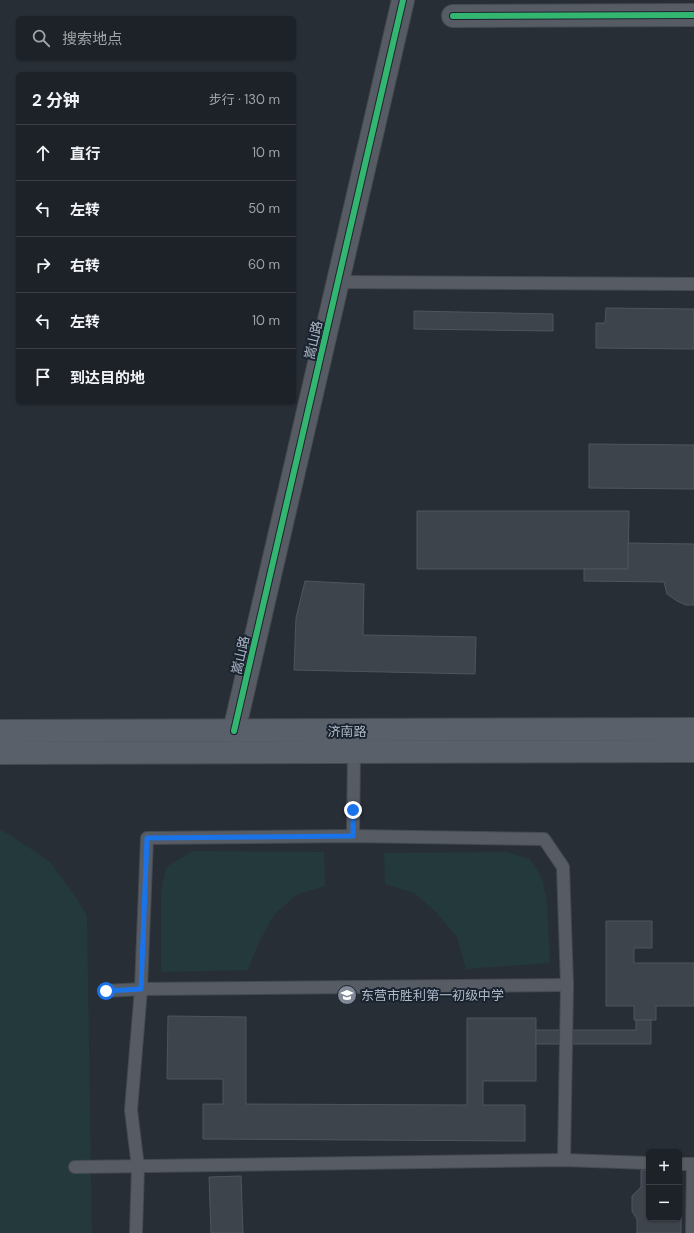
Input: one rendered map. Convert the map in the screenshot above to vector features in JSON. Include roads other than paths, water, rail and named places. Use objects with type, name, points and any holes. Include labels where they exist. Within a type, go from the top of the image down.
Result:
[{"type":"main road","name":"济南路","points":[[0,731],[694,729]]},
{"type":"main road","name":"济南路","points":[[0,754],[694,751]]},
{"type":"street","name":"嵩山路","points":[[234,731],[403,0]]},
{"type":"street","points":[[453,16],[694,15]]},
{"type":"lane","points":[[338,282],[694,284]]},
{"type":"lane","points":[[353,836],[354,752]]},
{"type":"lane","points":[[136,1233],[138,1167],[131,1110],[141,989],[147,838],[353,836],[544,839],[562,867],[567,985],[564,1160]]},
{"type":"lane","points":[[106,991],[141,989],[567,985]]},
{"type":"lane","points":[[76,1167],[564,1160],[646,1163]]},
{"type":"lane","points":[[682,1164],[693,1164],[692,1233]]},
{"type":"place","name":"东营市胜利第一初级中学","points":[[347,995]]}]
